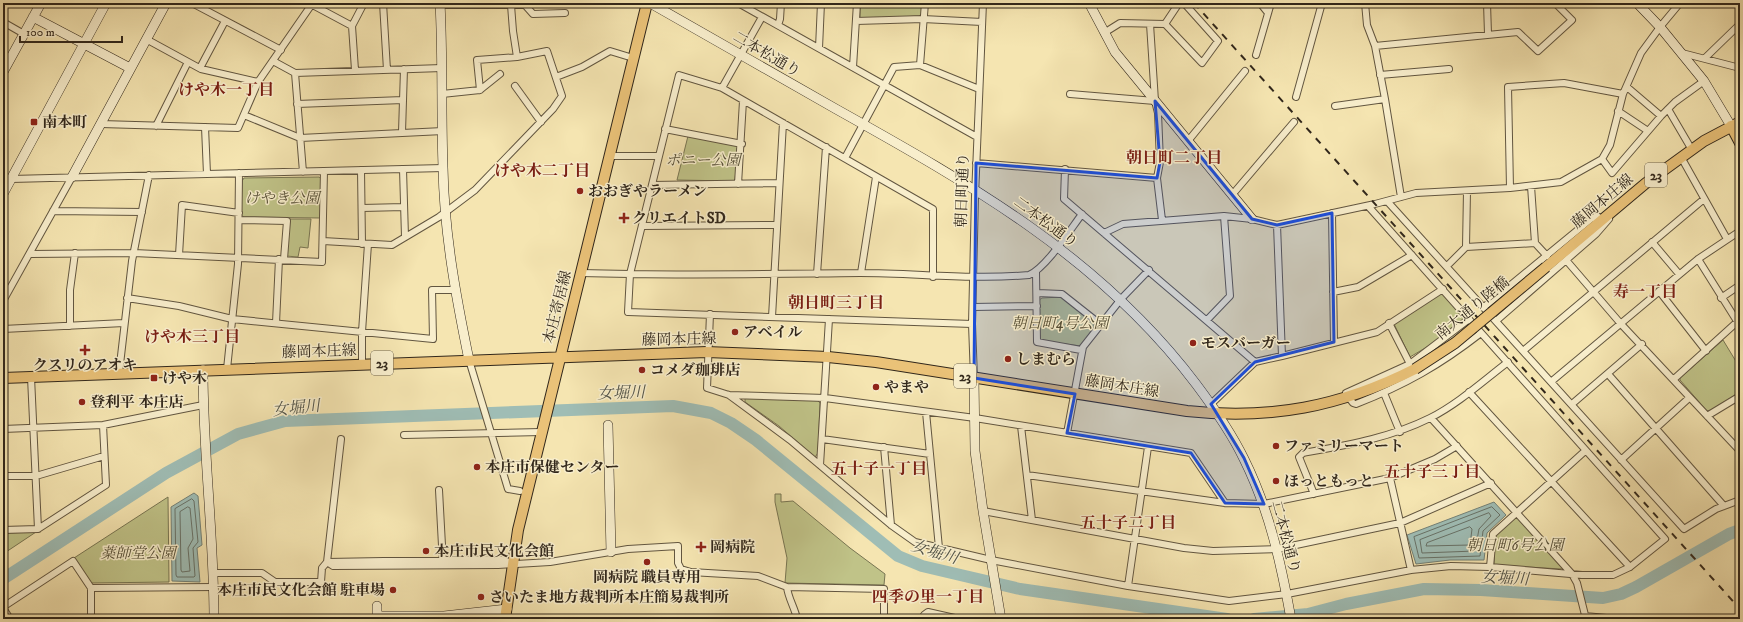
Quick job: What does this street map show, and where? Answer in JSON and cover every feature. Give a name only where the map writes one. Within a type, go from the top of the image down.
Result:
[{"type":"main road","name":"本庄寄居線","points":[[506,614],[512,563],[518,530],[647,3]]},
{"type":"main road","points":[[1735,124],[1740,143]]},
{"type":"main road","name":"藤岡本庄線","points":[[1546,267],[1646,183],[1681,157],[1735,124]]},
{"type":"main road","name":"南大通り陸橋","points":[[1412,366],[1455,344],[1546,267]]},
{"type":"main road","name":"藤岡本庄線","points":[[3,378],[560,356],[707,352],[876,362],[1075,394],[1219,414],[1291,410],[1344,399],[1380,386],[1412,366]]},
{"type":"street","points":[[3,72],[41,3]]},
{"type":"street","points":[[3,194],[7,179],[84,45],[106,3]]},
{"type":"street","points":[[3,300],[31,254],[166,3]]},
{"type":"street","points":[[192,3],[281,50]]},
{"type":"street","points":[[355,70],[352,26],[364,3]]},
{"type":"street","points":[[383,3],[388,70]]},
{"type":"street","name":"二本松通り","points":[[650,3],[975,189],[1032,227],[1121,299],[1174,355],[1219,414],[1244,458],[1264,504],[1277,549],[1291,619]]},
{"type":"street","points":[[738,3],[977,137]]},
{"type":"street","points":[[778,26],[781,3]]},
{"type":"street","points":[[819,48],[821,3]]},
{"type":"street","points":[[853,67],[857,3]]},
{"type":"street","points":[[920,66],[925,3]]},
{"type":"street","name":"朝日町通り","points":[[974,378],[972,324],[975,189],[983,3]]},
{"type":"street","points":[[1090,3],[1115,52],[1252,219]]},
{"type":"street","points":[[1165,24],[1179,3]]},
{"type":"street","points":[[1104,33],[1120,23],[1165,24],[1202,62],[1218,41],[1184,3]]},
{"type":"street","points":[[1260,3],[1268,13]]},
{"type":"street","points":[[1256,55],[1271,3]]},
{"type":"street","points":[[1296,97],[1322,3]]},
{"type":"street","points":[[1365,3],[1367,25],[1375,46],[1401,197]]},
{"type":"street","points":[[1487,3],[1488,34]]},
{"type":"street","points":[[1375,46],[1518,32],[1538,51],[1572,20],[1555,3]]},
{"type":"street","points":[[1637,3],[1682,53],[1735,124]]},
{"type":"street","points":[[1104,233],[1122,224],[1224,216],[1252,219],[1277,225],[1368,206],[1416,193],[1510,188],[1561,182],[1602,159],[1610,145],[1623,94],[1641,53],[1680,3]]},
{"type":"street","points":[[101,124],[238,128],[258,82],[281,50],[310,4],[352,26]]},
{"type":"street","points":[[511,5],[517,57]]},
{"type":"street","points":[[520,491],[508,489],[492,430],[469,360],[455,290],[446,212],[443,168],[442,6],[525,5],[533,14],[565,13]]},
{"type":"street","points":[[33,17],[130,68]]},
{"type":"street","points":[[722,88],[762,17]]},
{"type":"street","points":[[856,21],[923,19],[982,22]]},
{"type":"street","points":[[200,68],[225,20]]},
{"type":"street","points":[[3,22],[24,34]]},
{"type":"street","points":[[1150,24],[1155,101],[1158,113],[1160,162],[1157,178],[1162,220]]},
{"type":"street","points":[[1705,58],[1739,25]]},
{"type":"street","points":[[146,39],[200,68],[258,82]]},
{"type":"street","points":[[322,241],[392,245],[446,212],[475,190],[540,122],[562,96],[547,51],[517,57],[477,60],[480,90]]},
{"type":"street","points":[[556,77],[582,67],[610,51],[633,58]]},
{"type":"street","points":[[1682,53],[1740,68]]},
{"type":"street","points":[[273,61],[295,73],[442,68]]},
{"type":"street","points":[[156,126],[188,62]]},
{"type":"street","points":[[845,158],[894,67],[920,66],[979,89]]},
{"type":"street","points":[[402,132],[404,69]]},
{"type":"street","points":[[1380,75],[1449,69]]},
{"type":"street","points":[[1188,141],[1245,71]]},
{"type":"street","points":[[295,73],[303,172]]},
{"type":"street","points":[[442,94],[480,90],[500,74]]},
{"type":"street","points":[[933,276],[933,209],[722,88],[679,75],[630,274],[628,312],[972,324]]},
{"type":"street","points":[[1602,159],[1612,173],[1668,109],[1704,81]]},
{"type":"street","points":[[1510,188],[1508,87],[1564,83],[1623,94]]},
{"type":"street","points":[[515,86],[540,122]]},
{"type":"street","points":[[1627,87],[1661,116]]},
{"type":"street","points":[[1070,94],[1155,101]]},
{"type":"street","points":[[297,104],[403,100]]},
{"type":"street","points":[[1335,106],[1385,100]]},
{"type":"street","points":[[738,184],[742,144],[743,101]]},
{"type":"street","points":[[1668,109],[1692,150]]},
{"type":"street","points":[[1618,111],[1648,131]]},
{"type":"street","points":[[244,115],[300,138],[443,131]]},
{"type":"street","points":[[1232,195],[1294,122]]},
{"type":"street","points":[[772,317],[773,274],[783,123]]},
{"type":"street","points":[[205,127],[207,174]]},
{"type":"street","points":[[665,129],[742,144]]},
{"type":"street","points":[[817,274],[826,147]]},
{"type":"street","points":[[610,156],[659,156]]},
{"type":"street","points":[[1681,157],[1727,239]]},
{"type":"street","points":[[976,163],[1065,169],[1157,178]]},
{"type":"street","points":[[7,179],[443,168]]},
{"type":"street","points":[[403,169],[405,237]]},
{"type":"street","points":[[1065,169],[1064,199],[1255,362]]},
{"type":"street","points":[[361,170],[365,244],[362,364]]},
{"type":"street","points":[[31,254],[134,253],[322,262],[324,171]]},
{"type":"street","points":[[227,369],[238,258],[239,173]]},
{"type":"street","points":[[119,373],[127,298],[149,176]]},
{"type":"street","points":[[861,273],[876,177]]},
{"type":"street","points":[[652,185],[779,183]]},
{"type":"street","points":[[1531,186],[1535,243],[1547,256]]},
{"type":"street","points":[[1466,191],[1466,248]]},
{"type":"street","points":[[1523,351],[1704,199]]},
{"type":"street","points":[[1387,200],[1523,351],[1552,381],[1620,460],[1684,529],[1716,509],[1740,500]]},
{"type":"street","points":[[179,255],[182,205],[239,213]]},
{"type":"street","points":[[729,395],[820,464],[891,525],[915,542],[991,562],[1128,586],[1229,601],[1287,594],[1411,570],[1451,566],[1490,567],[1602,576],[1613,575],[1630,567],[1665,539],[1368,206]]},
{"type":"street","points":[[362,208],[404,207]]},
{"type":"street","points":[[53,212],[142,212]]},
{"type":"street","points":[[1496,321],[1596,234],[1610,218],[1611,212]]},
{"type":"street","points":[[1332,213],[1334,342]]},
{"type":"street","points":[[581,273],[861,273],[973,278],[1019,276],[1036,272],[1058,247],[1082,214]]},
{"type":"street","points":[[1207,320],[1230,296],[1224,216]]},
{"type":"street","points":[[1484,307],[1594,217],[1597,216],[1602,220]]},
{"type":"street","points":[[238,220],[287,221],[281,259],[276,323]]},
{"type":"street","points":[[642,226],[776,225]]},
{"type":"street","points":[[1277,225],[1282,356]]},
{"type":"street","points":[[1552,381],[1679,274],[1698,259],[1740,231]]},
{"type":"street","points":[[1652,242],[1679,274]]},
{"type":"street","points":[[1448,266],[1466,248],[1535,243]]},
{"type":"street","points":[[70,326],[70,290],[75,254]]},
{"type":"street","points":[[1333,292],[1358,287],[1412,255]]},
{"type":"street","points":[[1674,379],[1739,324],[1721,298],[1698,259]]},
{"type":"street","points":[[1566,260],[1621,324],[1642,344],[1690,398],[1739,448]]},
{"type":"street","points":[[1067,434],[1075,394],[1081,350],[1121,299],[1149,270]]},
{"type":"street","points":[[1036,272],[1037,342],[1081,350]]},
{"type":"street","points":[[1721,298],[1740,285]]},
{"type":"street","points":[[1211,404],[1255,362],[1377,332],[1443,289]]},
{"type":"street","points":[[127,298],[179,306],[232,319],[433,339],[432,290],[455,290]]},
{"type":"street","points":[[1659,290],[1706,351]]},
{"type":"street","points":[[1037,294],[1062,294],[1100,324]]},
{"type":"street","points":[[973,307],[1037,306]]},
{"type":"street","points":[[710,314],[706,388],[729,395],[825,398],[975,418],[1191,453],[1225,504]]},
{"type":"street","points":[[820,464],[828,358],[829,319]]},
{"type":"street","points":[[1390,323],[1412,366],[1469,319]]},
{"type":"street","points":[[3,329],[124,323]]},
{"type":"street","points":[[1344,399],[1356,404],[1384,393],[1443,362],[1481,333]]},
{"type":"street","points":[[1572,404],[1642,344]]},
{"type":"street","points":[[1314,494],[1299,457],[1303,453],[1368,442],[1400,432],[1432,418],[1508,362]]},
{"type":"street","points":[[204,370],[206,468],[214,573],[214,619]]},
{"type":"street","points":[[1608,374],[1655,430],[1724,506]]},
{"type":"street","points":[[31,377],[38,529]]},
{"type":"street","points":[[974,378],[975,451],[996,596],[1001,619]]},
{"type":"street","points":[[1469,392],[1630,567]]},
{"type":"street","points":[[1384,393],[1400,432]]},
{"type":"street","points":[[1707,416],[1740,396]]},
{"type":"street","points":[[1620,460],[1690,398]]},
{"type":"street","points":[[3,429],[103,426],[204,406]]},
{"type":"street","points":[[926,412],[939,548]]},
{"type":"street","points":[[1432,418],[1572,574],[1577,583],[1585,616],[1616,619]]},
{"type":"street","points":[[608,425],[611,552]]},
{"type":"street","points":[[3,530],[38,529],[106,485],[103,426]]},
{"type":"street","points":[[1021,426],[1032,520]]},
{"type":"street","points":[[404,435],[492,430],[541,431]]},
{"type":"street","points":[[214,573],[262,573],[275,582],[321,582],[322,568],[327,562],[341,439]]},
{"type":"street","points":[[822,439],[930,454]]},
{"type":"street","points":[[1027,475],[1225,504],[1264,504],[1390,478],[1435,459],[1457,446]]},
{"type":"street","points":[[884,447],[891,525]]},
{"type":"street","points":[[1128,586],[1148,447]]},
{"type":"street","points":[[1490,567],[1493,534],[1585,451]]},
{"type":"street","points":[[3,476],[36,476],[104,456]]},
{"type":"street","points":[[1390,478],[1411,570]]},
{"type":"street","points":[[983,511],[1213,552],[1277,549],[1400,523],[1491,483]]},
{"type":"street","points":[[439,490],[443,563]]},
{"type":"street","points":[[327,562],[443,563],[498,559],[512,563],[550,562],[628,549],[678,546],[678,563],[681,568],[699,573],[758,576],[786,587],[884,589],[884,619]]},
{"type":"street","points":[[10,619],[3,607],[73,561],[91,588],[91,619]]},
{"type":"street","points":[[91,588],[214,587]]},
{"type":"street","points":[[786,587],[797,619]]},
{"type":"street","points":[[377,606],[377,616],[506,614]]},
{"type":"street","points":[[924,619],[924,615],[928,612],[959,619]]},
{"type":"highlighted area","points":[[1155,101],[1252,219],[1277,225],[1332,213],[1334,342],[1255,362],[1211,404],[1244,458],[1264,504],[1225,503],[1191,453],[1067,433],[1075,394],[974,378],[976,163],[1157,178],[1160,162]]},
{"type":"green space","points":[[860,3],[923,3],[922,13],[919,16],[862,19],[860,17]]},
{"type":"green space","name":"ポニー公園","points":[[688,136],[735,145],[738,148],[735,180],[677,180]]},
{"type":"green space","name":"けやき公園","points":[[319,177],[322,179],[321,218],[244,217],[241,215],[242,181],[244,178]]},
{"type":"green space","points":[[290,219],[311,219],[308,248],[300,247],[298,257],[286,256]]},
{"type":"green space","points":[[1440,294],[1443,294],[1464,317],[1463,321],[1447,335],[1410,357],[1394,324]]},
{"type":"green space","name":"朝日町4号公園","points":[[1061,297],[1094,324],[1094,327],[1081,346],[1042,341],[1039,338],[1039,300],[1042,298]]},
{"type":"green space","points":[[1723,340],[1740,368],[1740,392],[1707,411],[1680,380],[1680,378]]},
{"type":"green space","points":[[745,398],[817,400],[820,403],[818,453],[815,457],[779,426],[745,402]]},
{"type":"green space","points":[[775,494],[781,494],[781,502],[793,501],[850,548],[885,574],[884,585],[785,583],[787,558],[775,502]]},
{"type":"green space","name":"薬師堂公園","points":[[168,497],[169,582],[91,583],[74,558]]},
{"type":"green space","name":"朝日町6号公園","points":[[1514,517],[1519,517],[1562,567],[1561,569],[1494,565],[1495,535]]},
{"type":"green space","points":[[36,532],[3,554],[3,533]]},
{"type":"water","points":[[194,493],[198,496],[202,545],[197,548],[200,582],[172,581],[171,507]]},
{"type":"water","points":[[1494,502],[1506,515],[1487,533],[1484,560],[1450,560],[1416,564],[1407,535]]},
{"type":"waterway","name":"女堀川","points":[[3,579],[166,473],[238,434],[285,421],[673,406],[711,413],[731,423],[756,440],[898,556],[922,566],[1020,589],[1227,619]]},
{"type":"waterway","name":"女堀川","points":[[1254,619],[1308,614],[1346,604],[1424,589],[1481,590],[1603,598],[1621,594],[1636,587],[1729,534],[1740,530]]},
{"type":"railway","points":[[1194,3],[1740,609]]},
{"type":"place","name":"南本町","points":[[34,122]]},
{"type":"place","name":"おおぎやラーメン","points":[[580,191]]},
{"type":"place","name":"クリエイトSD","points":[[624,218]]},
{"type":"place","name":"アベイル","points":[[735,332]]},
{"type":"place","name":"モスバーガー","points":[[1193,343]]},
{"type":"place","name":"クスリのアオキ","points":[[85,350]]},
{"type":"place","name":"しまむら","points":[[1008,359]]},
{"type":"place","name":"コメダ珈琲店","points":[[642,370]]},
{"type":"place","name":"けや木","points":[[154,378]]},
{"type":"place","name":"やまや","points":[[876,387]]},
{"type":"place","name":"登利平 本庄店","points":[[82,402]]},
{"type":"place","name":"ファミリーマート","points":[[1276,446]]},
{"type":"place","name":"本庄市保健センター","points":[[477,467]]},
{"type":"place","name":"ほっともっと","points":[[1276,481]]},
{"type":"place","name":"岡病院","points":[[701,547]]},
{"type":"place","name":"本庄市民文化会館","points":[[426,551]]},
{"type":"place","name":"岡病院 職員専用","points":[[647,562]]},
{"type":"place","name":"本庄市民文化会館 駐車場","points":[[393,590]]},
{"type":"place","name":"さいたま地方裁判所本庄簡易裁判所","points":[[481,597]]},
{"type":"district","name":"けや木一丁目","points":[[226,89]]},
{"type":"district","name":"朝日町二丁目","points":[[1174,157]]},
{"type":"district","name":"けや木二丁目","points":[[542,170]]},
{"type":"district","name":"寿一丁目","points":[[1645,291]]},
{"type":"district","name":"朝日町三丁目","points":[[836,302]]},
{"type":"district","name":"けや木三丁目","points":[[192,336]]},
{"type":"district","name":"五十子一丁目","points":[[879,468]]},
{"type":"district","name":"五十子三丁目","points":[[1432,471]]},
{"type":"district","name":"五十子二丁目","points":[[1128,522]]},
{"type":"district","name":"四季の里一丁目","points":[[928,596]]}]
